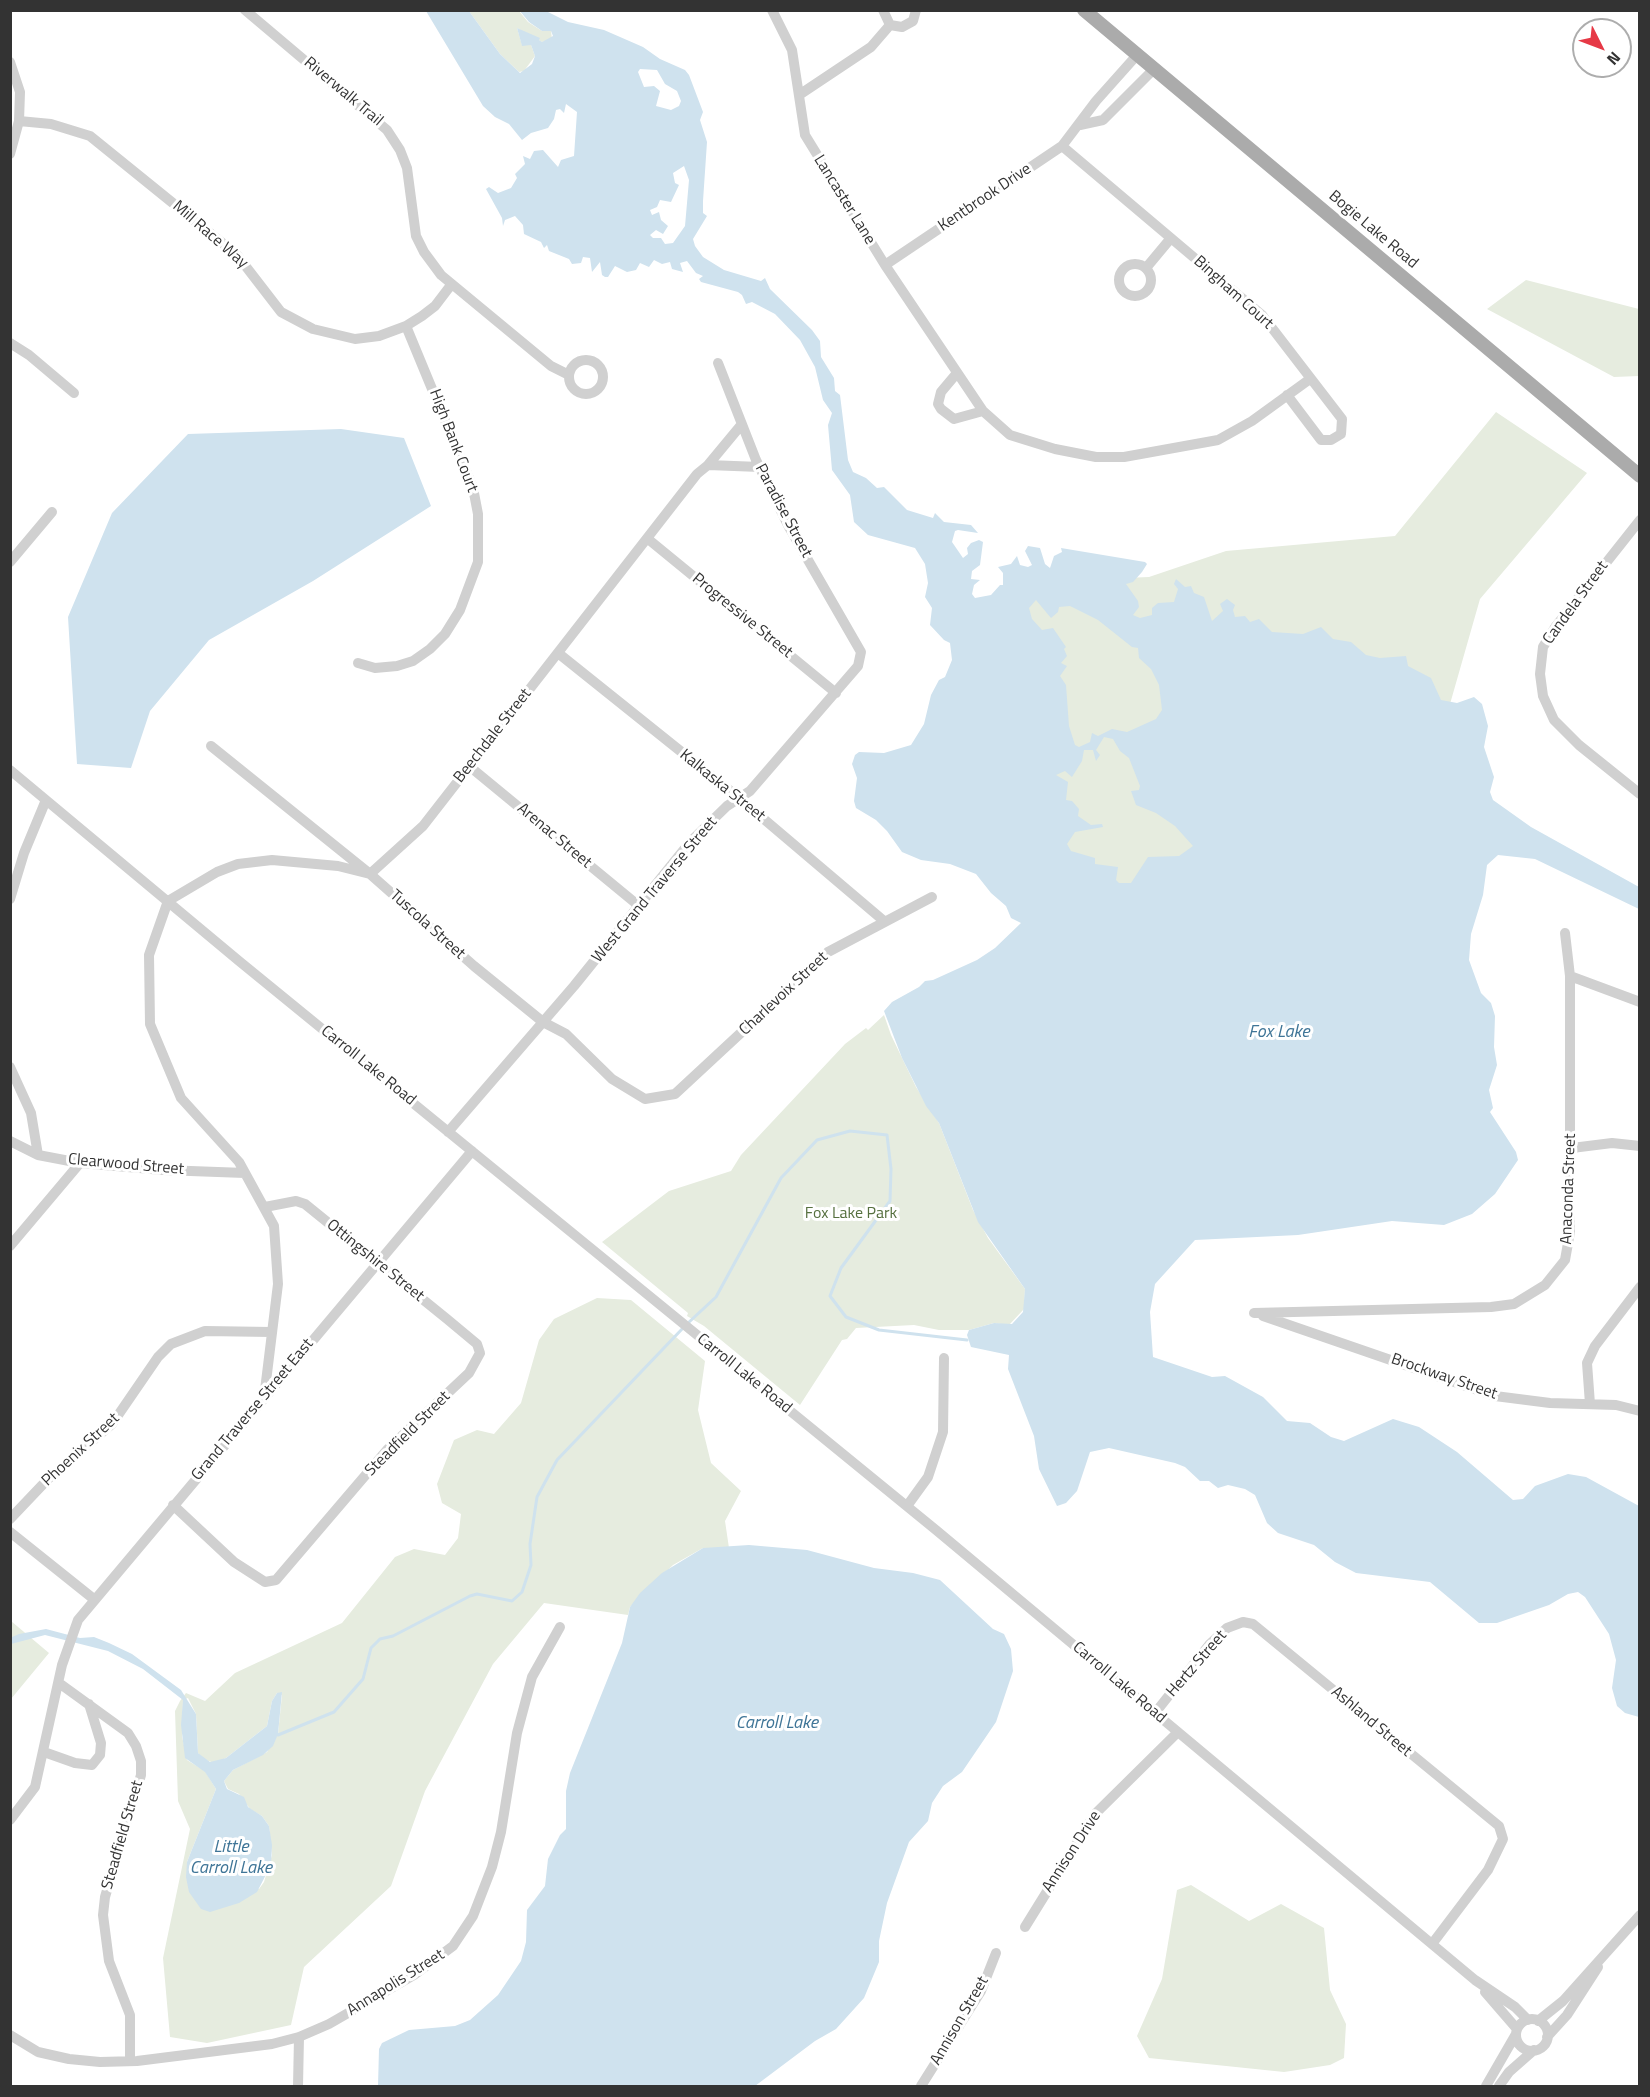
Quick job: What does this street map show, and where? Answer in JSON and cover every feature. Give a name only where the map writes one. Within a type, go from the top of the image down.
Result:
[{"type":"main road","name":"Bogie Lake Road","points":[[1084,10],[1640,476]]},
{"type":"street","name":"Riverwalk Trail","points":[[244,10],[377,119],[387,130],[400,150],[407,168],[414,227],[419,244],[451,285],[551,366],[569,375]]},
{"type":"street","name":"Lancaster Lane","points":[[772,10],[792,50],[805,135],[885,265],[957,373],[983,411],[1010,435],[1034,444],[1096,457],[1124,458],[1218,440],[1310,379]]},
{"type":"street","points":[[883,10],[890,25],[896,27],[908,25],[913,21],[916,10]]},
{"type":"street","points":[[800,95],[871,46],[890,25]]},
{"type":"street","name":"Kentbrook Drive","points":[[885,265],[1062,146],[1096,101],[1137,55]]},
{"type":"street","points":[[10,62],[20,92],[19,121],[10,154]]},
{"type":"street","points":[[1080,125],[1103,120],[1154,69]]},
{"type":"street","name":"Mill Race Way","points":[[19,121],[51,123],[90,136],[237,255],[276,307],[293,321],[334,336],[355,339],[378,336],[406,326],[435,306],[451,285]]},
{"type":"street","name":"Bingham Court","points":[[1062,146],[1262,315],[1342,419],[1343,429],[1336,438],[1321,440],[1287,395]]},
{"type":"street","points":[[1146,268],[1171,238]]},
{"type":"street","name":"High Bank Court","points":[[357,663],[375,668],[397,666],[413,661],[430,649],[445,634],[460,610],[478,562],[478,522],[473,488],[406,326]]},
{"type":"street","points":[[10,343],[29,355],[74,393]]},
{"type":"street","name":"Paradise Street","points":[[718,363],[760,467],[789,527],[861,652]]},
{"type":"street","points":[[957,373],[941,392],[938,404],[941,409],[954,419],[983,411]]},
{"type":"street","name":"Beechdale Street","points":[[370,874],[423,826],[688,486],[742,424]]},
{"type":"street","points":[[708,465],[760,467]]},
{"type":"street","points":[[11,561],[52,513]]},
{"type":"street","name":"Candela Street","points":[[1637,788],[1579,745],[1554,720],[1543,696],[1540,674],[1543,647],[1556,626],[1640,520]]},
{"type":"street","name":"Progressive Street","points":[[648,539],[836,693]]},
{"type":"street","name":"West Grand Traverse Street","points":[[448,1132],[543,1022],[691,841],[727,806],[750,791],[836,693],[858,666],[861,652]]},
{"type":"street","name":"Kalkaska Street","points":[[558,653],[739,798],[884,921]]},
{"type":"street","name":"Tuscola Street","points":[[211,746],[370,874],[474,966],[543,1022],[566,1034],[612,1079],[645,1099]]},
{"type":"street","name":"Arenac Street","points":[[470,766],[639,906]]},
{"type":"street","name":"Carroll Lake Road","points":[[10,770],[448,1132],[907,1506],[1475,1980],[1533,2020]]},
{"type":"street","points":[[10,900],[24,853],[46,800]]},
{"type":"street","points":[[264,1398],[278,1284],[274,1226],[239,1162],[181,1098],[150,1024],[149,955],[168,901],[217,872],[238,864],[272,860],[338,866],[370,874]]},
{"type":"street","name":"Charlevoix Street","points":[[645,1099],[675,1094],[828,952],[932,897]]},
{"type":"street","name":"Anaconda Street","points":[[1254,1312],[1491,1307],[1514,1304],[1545,1285],[1565,1260],[1570,1232],[1572,1148],[1570,976],[1565,933]]},
{"type":"street","points":[[1570,976],[1640,1002]]},
{"type":"street","points":[[10,1067],[31,1113],[38,1155]]},
{"type":"street","name":"Clearwood Street","points":[[10,1141],[38,1155],[80,1163],[163,1170],[245,1173]]},
{"type":"street","points":[[1572,1148],[1612,1143],[1640,1146]]},
{"type":"street","name":"Grand Traverse Street East","points":[[59,1683],[78,1620],[375,1263],[472,1151]]},
{"type":"street","points":[[10,1246],[80,1163]]},
{"type":"street","name":"Ottingshire Street","points":[[265,1207],[296,1201],[305,1204],[477,1344]]},
{"type":"street","points":[[1590,1404],[1587,1363],[1595,1346],[1640,1287]]},
{"type":"street","name":"Brockway Street","points":[[1254,1312],[1495,1396],[1550,1404],[1616,1405],[1640,1411]]},
{"type":"street","name":"Phoenix Street","points":[[10,1519],[48,1479],[112,1424],[158,1357],[171,1344],[205,1331],[271,1332]]},
{"type":"street","name":"Steadfield Street","points":[[173,1505],[251,1574],[265,1582],[281,1577],[387,1450],[469,1373],[480,1353],[477,1344]]},
{"type":"street","points":[[907,1506],[928,1477],[943,1432],[944,1358]]},
{"type":"street","points":[[10,1532],[95,1600]]},
{"type":"street","name":"Hertz Street","points":[[1155,1713],[1209,1645],[1227,1628],[1243,1622]]},
{"type":"street","name":"Ashland Street","points":[[1243,1622],[1253,1624],[1268,1635],[1359,1713],[1499,1826],[1503,1839],[1488,1870],[1432,1944]]},
{"type":"street","name":"Annapolis Street","points":[[10,2035],[38,2052],[69,2059],[130,2061],[246,2048],[298,2037],[329,2024],[414,1975],[453,1946],[464,1932],[483,1893],[501,1832],[517,1733],[532,1677],[560,1627]]},
{"type":"street","points":[[10,1820],[35,1786],[59,1683]]},
{"type":"street","name":"Steadfield Street","points":[[59,1683],[128,1733],[141,1761],[141,1775],[105,1897],[103,1914],[109,1961],[130,2015],[130,2061]]},
{"type":"street","points":[[44,1752],[75,1763],[92,1765],[100,1755],[101,1743],[89,1704]]},
{"type":"street","name":"Annison Drive","points":[[1025,1927],[1095,1814],[1178,1732]]},
{"type":"street","points":[[1486,2086],[1516,2032],[1563,2001],[1582,1978],[1601,1962],[1640,1915]]},
{"type":"street","name":"Annison Street","points":[[921,2086],[981,1991],[996,1953]]},
{"type":"street","points":[[1499,2086],[1509,2072],[1534,2050],[1543,2046],[1547,2037],[1589,1984],[1601,1962]]},
{"type":"street","name":"Carroll Lake Road","points":[[1475,1980],[1516,2032]]},
{"type":"street","points":[[1533,2020],[1545,2027],[1547,2037]]},
{"type":"street","points":[[1516,2032],[1521,2047],[1534,2050]]},
{"type":"street","points":[[298,2037],[298,2086]]},
{"type":"green space","points":[[469,11],[519,11],[528,22],[542,31],[551,31],[552,39],[542,42],[517,28],[522,45],[531,45],[535,56],[524,71],[519,72],[500,54]]},
{"type":"green space","points":[[1526,280],[1639,309],[1639,376],[1614,377],[1487,309]]},
{"type":"green space","points":[[1496,412],[1587,473],[1480,599],[1440,739],[1156,908],[1050,876],[1017,597],[1051,581],[1149,577],[1226,551],[1395,536]]},
{"type":"green space","name":"Fox Lake Park","points":[[884,1015],[916,1087],[939,1123],[973,1210],[988,1238],[1025,1289],[1024,1309],[1009,1325],[994,1323],[969,1330],[939,1330],[914,1325],[856,1328],[847,1339],[842,1340],[800,1405],[704,1326],[687,1316],[688,1313],[602,1242],[669,1191],[731,1171],[741,1155],[845,1044],[866,1028],[868,1030]]},
{"type":"green space","points":[[597,1298],[631,1300],[705,1361],[698,1410],[711,1463],[741,1491],[725,1521],[729,1548],[703,1548],[673,1565],[630,1607],[628,1615],[544,1603],[493,1664],[425,1791],[391,1886],[304,1967],[291,2025],[207,2043],[170,2037],[163,1958],[190,1829],[178,1801],[175,1711],[180,1701],[186,1693],[205,1701],[235,1673],[342,1623],[395,1557],[414,1549],[445,1555],[458,1538],[461,1514],[442,1503],[437,1484],[454,1440],[477,1430],[494,1434],[521,1403],[539,1340],[554,1319]],"holes":[[[277,1693],[282,1695],[278,1734],[267,1752],[233,1770],[224,1781],[228,1789],[239,1794],[250,1809],[262,1816],[269,1826],[272,1855],[264,1882],[259,1889],[187,1869],[187,1862],[216,1789],[205,1771],[187,1760],[182,1736],[183,1700],[188,1698],[196,1714],[198,1753],[203,1759],[214,1763],[226,1758],[267,1726],[272,1701]]]},
{"type":"green space","points":[[11,1621],[49,1653],[11,1699]]},
{"type":"green space","points":[[1191,1885],[1249,1921],[1281,1904],[1324,1928],[1330,1990],[1346,2024],[1344,2058],[1330,2065],[1284,2072],[1149,2058],[1137,2036],[1162,1979],[1177,1890]]},
{"type":"water","name":"Fox Lake","points":[[519,10],[546,11],[568,22],[604,30],[643,47],[660,59],[685,70],[689,75],[703,112],[700,120],[707,142],[703,213],[707,216],[693,239],[695,246],[703,257],[724,270],[761,281],[765,278],[770,289],[812,330],[820,341],[821,357],[834,378],[835,391],[840,395],[848,460],[853,472],[866,478],[877,488],[884,487],[907,510],[933,518],[935,513],[944,522],[971,525],[978,533],[955,531],[952,542],[963,558],[968,554],[967,548],[971,543],[979,540],[983,542],[980,565],[972,571],[971,579],[980,580],[974,585],[972,594],[975,598],[991,595],[1000,585],[1003,585],[1003,573],[998,567],[1011,564],[1017,556],[1020,565],[1028,567],[1032,565],[1025,551],[1028,546],[1040,548],[1045,564],[1050,568],[1054,556],[1062,552],[1061,548],[1145,562],[1147,564],[1142,572],[1133,582],[1126,584],[1138,601],[1139,607],[1133,615],[1140,618],[1152,615],[1152,608],[1158,603],[1174,602],[1178,589],[1174,584],[1176,579],[1185,587],[1191,586],[1194,593],[1204,597],[1212,621],[1223,611],[1220,604],[1227,599],[1235,605],[1233,610],[1235,617],[1245,616],[1250,622],[1259,619],[1272,632],[1303,634],[1321,627],[1333,639],[1351,642],[1366,655],[1380,658],[1406,656],[1408,666],[1431,678],[1441,700],[1457,703],[1474,697],[1482,704],[1488,726],[1484,747],[1494,777],[1490,792],[1493,800],[1531,827],[1639,887],[1639,909],[1535,859],[1498,855],[1487,865],[1483,895],[1471,934],[1469,960],[1481,993],[1491,1003],[1495,1016],[1494,1047],[1497,1065],[1489,1090],[1493,1108],[1490,1112],[1516,1152],[1518,1160],[1495,1194],[1472,1214],[1444,1225],[1392,1221],[1298,1235],[1195,1240],[1155,1284],[1150,1312],[1153,1357],[1212,1377],[1225,1376],[1263,1397],[1287,1421],[1310,1423],[1331,1437],[1344,1441],[1393,1419],[1419,1427],[1457,1452],[1513,1500],[1523,1499],[1535,1486],[1568,1474],[1586,1477],[1639,1506],[1639,1717],[1625,1713],[1617,1706],[1612,1688],[1616,1660],[1609,1634],[1585,1597],[1578,1592],[1497,1623],[1479,1623],[1430,1582],[1356,1573],[1335,1562],[1314,1545],[1278,1533],[1267,1523],[1255,1495],[1245,1489],[1228,1485],[1218,1488],[1209,1481],[1200,1481],[1185,1467],[1175,1463],[1109,1448],[1090,1452],[1077,1491],[1066,1503],[1057,1506],[1039,1469],[1034,1436],[1008,1369],[1009,1355],[971,1347],[967,1335],[969,1330],[994,1323],[1012,1324],[1023,1312],[1025,1289],[978,1222],[939,1123],[926,1106],[902,1058],[884,1011],[892,1002],[919,987],[925,981],[933,980],[977,960],[995,948],[1021,923],[1011,918],[1006,906],[991,893],[976,874],[950,864],[921,860],[902,852],[887,831],[876,820],[856,808],[854,801],[857,778],[852,764],[855,755],[859,752],[884,753],[911,745],[924,724],[931,695],[939,680],[945,677],[952,660],[950,643],[930,625],[932,608],[925,597],[928,583],[925,564],[915,548],[868,535],[854,522],[850,495],[832,470],[828,425],[832,413],[823,400],[815,367],[800,340],[775,314],[752,302],[746,304],[738,292],[701,282],[699,279],[703,276],[696,273],[687,261],[680,263],[683,272],[672,269],[670,262],[662,264],[654,260],[649,267],[640,263],[636,270],[627,272],[615,266],[608,277],[605,277],[602,275],[600,262],[592,272],[590,258],[583,257],[581,263],[572,264],[569,259],[549,251],[547,245],[544,248],[541,242],[524,234],[523,225],[515,216],[505,220],[503,226],[502,218],[486,189],[489,187],[498,193],[511,188],[517,178],[515,174],[525,164],[523,156],[530,159],[534,151],[543,150],[558,167],[561,160],[574,156],[577,112],[566,104],[564,113],[560,109],[556,110],[554,119],[548,128],[531,133],[522,140],[509,124],[495,117],[483,106],[426,11],[469,11],[500,54],[520,73],[532,64],[535,56],[531,45],[522,46],[517,28],[540,38],[542,42],[553,36],[551,31],[542,31],[529,22]],"holes":[[[640,69],[657,70],[665,84],[677,91],[681,101],[679,106],[671,110],[656,106],[660,91],[654,86],[644,87],[638,72]],[[684,166],[689,180],[685,226],[673,243],[665,244],[661,238],[653,238],[650,235],[656,230],[663,234],[668,226],[661,220],[659,212],[652,215],[650,210],[657,207],[660,200],[671,202],[679,185],[675,183],[673,173]],[[1036,600],[1051,618],[1058,612],[1059,607],[1070,606],[1098,620],[1132,647],[1138,648],[1139,658],[1151,669],[1159,685],[1162,710],[1156,719],[1127,732],[1112,729],[1098,736],[1092,733],[1090,742],[1079,747],[1075,745],[1069,726],[1066,685],[1060,676],[1067,666],[1061,663],[1067,656],[1064,649],[1066,647],[1053,628],[1042,630],[1032,619],[1029,608]],[[1104,737],[1113,739],[1120,751],[1129,758],[1140,786],[1139,790],[1131,791],[1136,805],[1156,813],[1175,826],[1193,846],[1179,856],[1148,857],[1131,883],[1119,883],[1116,880],[1118,867],[1095,864],[1095,858],[1071,851],[1067,844],[1075,832],[1103,827],[1102,824],[1091,825],[1078,816],[1079,809],[1072,801],[1066,800],[1068,782],[1056,775],[1065,771],[1072,777],[1082,761],[1084,750],[1093,750],[1096,761],[1100,755],[1096,750]]]},
{"type":"water","points":[[341,429],[404,438],[431,506],[313,581],[209,640],[150,711],[131,768],[77,764],[68,617],[112,513],[188,434]]},
{"type":"water","name":"Carroll Lake","points":[[749,1545],[807,1550],[874,1568],[913,1573],[940,1580],[993,1629],[1004,1634],[1011,1649],[1013,1671],[996,1722],[962,1772],[943,1786],[932,1803],[928,1821],[909,1842],[887,1903],[879,1941],[879,1962],[864,1998],[836,2029],[815,2041],[755,2086],[378,2086],[379,2049],[382,2043],[409,2030],[455,2026],[470,2020],[498,1995],[521,1961],[526,1942],[527,1910],[545,1886],[548,1859],[560,1835],[566,1829],[566,1791],[570,1773],[622,1643],[630,1607],[640,1593],[662,1573],[703,1548]]},
{"type":"water","name":"Little Carroll Lake","points":[[46,1629],[80,1638],[94,1637],[109,1643],[132,1654],[181,1690],[196,1714],[198,1753],[210,1762],[226,1758],[267,1726],[272,1701],[277,1693],[282,1692],[278,1734],[273,1746],[263,1755],[233,1770],[224,1781],[227,1789],[244,1797],[248,1807],[262,1816],[269,1826],[272,1845],[271,1865],[257,1892],[239,1903],[210,1912],[201,1909],[189,1892],[186,1877],[187,1862],[216,1789],[205,1772],[185,1758],[181,1725],[183,1700],[143,1669],[108,1651],[45,1635],[11,1644],[10,1638],[19,1634]]},
{"type":"waterway","points":[[688,1323],[716,1297],[781,1178],[817,1140],[850,1131],[887,1135],[891,1169],[890,1201],[841,1268],[830,1296],[846,1317],[879,1330],[967,1340]]},
{"type":"waterway","points":[[278,1735],[334,1712],[363,1679],[371,1648],[380,1639],[393,1636],[470,1596],[477,1594],[512,1601],[522,1592],[531,1565],[530,1544],[537,1497],[557,1460],[683,1328]]}]
